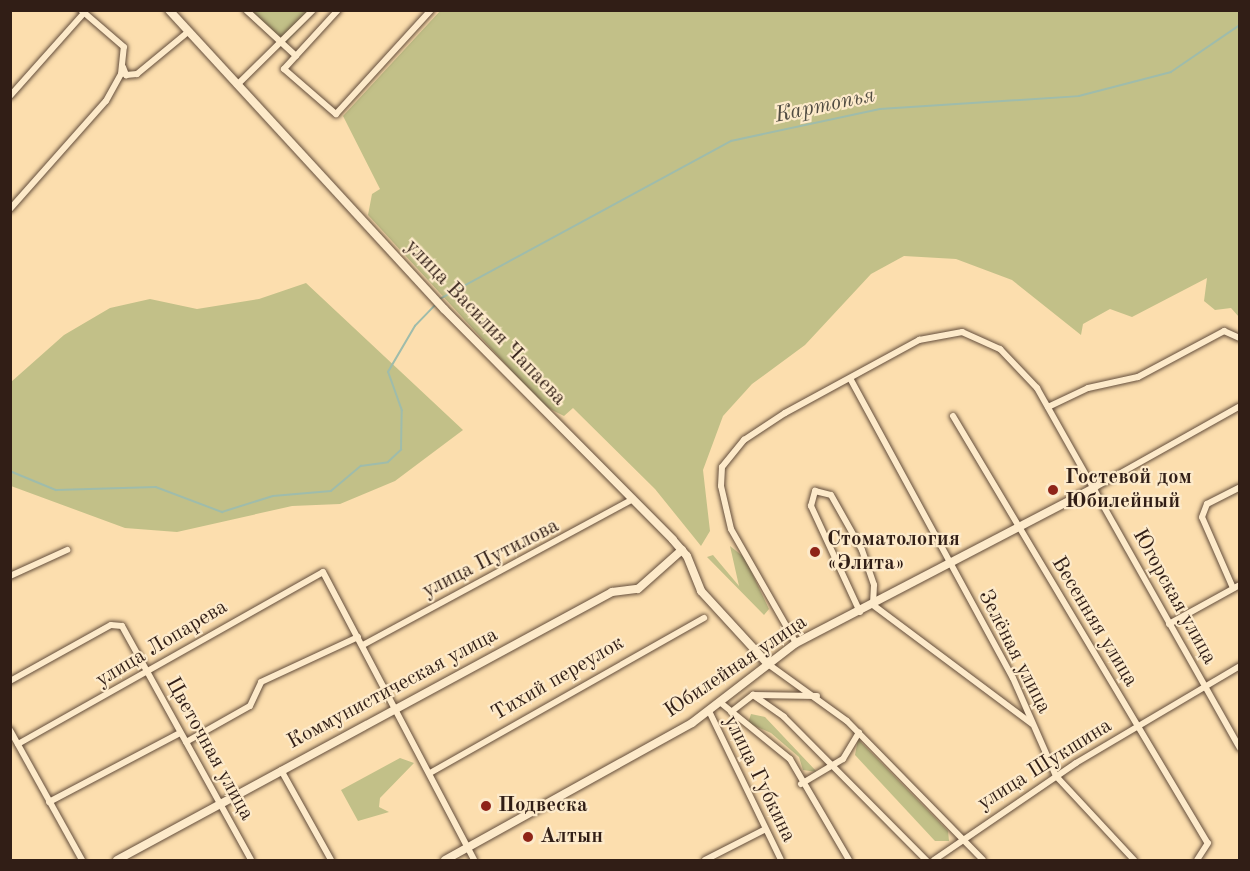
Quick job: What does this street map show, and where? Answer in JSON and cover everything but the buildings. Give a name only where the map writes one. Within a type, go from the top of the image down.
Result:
[{"type":"street","name":"улица Василия Чапаева","points":[[169,10],[444,309],[682,550],[701,591],[768,664]]},
{"type":"street","points":[[246,10],[296,56]]},
{"type":"street","points":[[237,85],[313,10]]},
{"type":"street","points":[[338,10],[284,69],[336,114],[431,10]]},
{"type":"street","points":[[10,96],[83,12],[120,43],[126,75],[137,74],[188,32]]},
{"type":"street","points":[[10,209],[106,100],[123,67]]},
{"type":"street","points":[[1048,407],[1088,388],[1138,377],[1224,331],[1239,338]]},
{"type":"street","name":"Югорская улица","points":[[796,643],[731,529],[720,475],[744,440],[919,340],[962,332],[1011,358],[1044,400],[1239,748]]},
{"type":"street","name":"Зелёная улица","points":[[851,380],[950,565],[1056,776],[1134,861]]},
{"type":"street","name":"Юбилейная улица","points":[[445,861],[709,711],[796,643],[860,612],[1094,488],[1239,406]]},
{"type":"street","name":"Весенняя улица","points":[[953,416],[1137,728],[1208,843],[1197,861]]},
{"type":"street","points":[[1169,624],[1236,587],[1202,517],[1207,504],[1239,487]]},
{"type":"street","points":[[860,612],[811,506],[814,491],[831,495],[862,550],[874,585],[873,605],[1032,725]]},
{"type":"street","name":"улица Путилова","points":[[363,645],[633,499]]},
{"type":"street","points":[[10,576],[68,550]]},
{"type":"street","name":"Коммунистическая улица","points":[[117,861],[612,592],[650,582],[682,550]]},
{"type":"street","name":"улица Лопарева","points":[[18,744],[149,674],[323,572],[358,637]]},
{"type":"street","name":"Тихий переулок","points":[[430,773],[704,618]]},
{"type":"street","name":"Цветочная улица","points":[[10,681],[118,624],[149,674],[251,861]]},
{"type":"street","points":[[186,742],[250,706],[261,682],[358,637],[398,709],[474,861]]},
{"type":"street","points":[[768,664],[819,696],[858,732],[983,861]]},
{"type":"street","name":"улица Шукшина","points":[[933,861],[960,837],[1056,776],[1239,666]]},
{"type":"street","points":[[731,712],[753,695],[819,696]]},
{"type":"street","points":[[753,695],[784,717],[926,861]]},
{"type":"street","points":[[721,703],[784,752],[801,784],[825,813],[849,861]]},
{"type":"street","name":"улица Губкина","points":[[709,711],[764,830],[781,861]]},
{"type":"street","points":[[10,730],[82,861]]},
{"type":"street","points":[[801,784],[846,756],[858,732]]},
{"type":"street","points":[[49,802],[180,733]]},
{"type":"street","points":[[281,770],[331,861]]},
{"type":"street","points":[[705,861],[764,830]]},
{"type":"shaded area","points":[[242,11],[316,11],[282,47]]},
{"type":"shaded area","points":[[440,11],[1239,11],[1239,317],[1231,308],[1215,310],[1204,301],[1207,278],[1132,317],[1110,309],[1083,324],[1081,335],[1012,280],[956,259],[904,256],[871,274],[805,345],[752,384],[723,416],[703,470],[710,531],[701,546],[655,489],[573,408],[564,416],[544,406],[368,215],[372,194],[380,189],[343,116]]},
{"type":"shaded area","points":[[306,283],[463,430],[395,481],[340,504],[292,506],[177,532],[125,528],[11,486],[11,382],[64,335],[110,308],[150,299],[197,309],[259,299]]},
{"type":"shaded area","points":[[730,546],[745,558],[769,609],[764,615],[707,557],[713,555],[739,586]]},
{"type":"shaded area","points":[[751,714],[765,717],[817,772],[803,770],[799,757],[771,733],[748,723]]},
{"type":"shaded area","points":[[858,739],[948,831],[949,841],[935,841],[855,755]]},
{"type":"shaded area","points":[[400,758],[414,763],[380,798],[379,807],[389,812],[358,821],[341,790]]},
{"type":"waterway","name":"Картопья","points":[[440,299],[731,141],[880,109],[1079,96],[1171,72],[1240,25]]},
{"type":"waterway","name":"Картопья","points":[[10,471],[56,490],[156,487],[222,512],[273,496],[331,491],[361,466],[388,462],[401,450],[402,411],[388,372],[415,326],[434,306]]},
{"type":"place","name":"Гостевой дом Юбилейный","points":[[1053,490]]},
{"type":"place","name":"Стоматология «Элита»","points":[[815,552]]},
{"type":"place","name":"Подвеска","points":[[486,806]]},
{"type":"place","name":"Алтын","points":[[528,837]]}]
